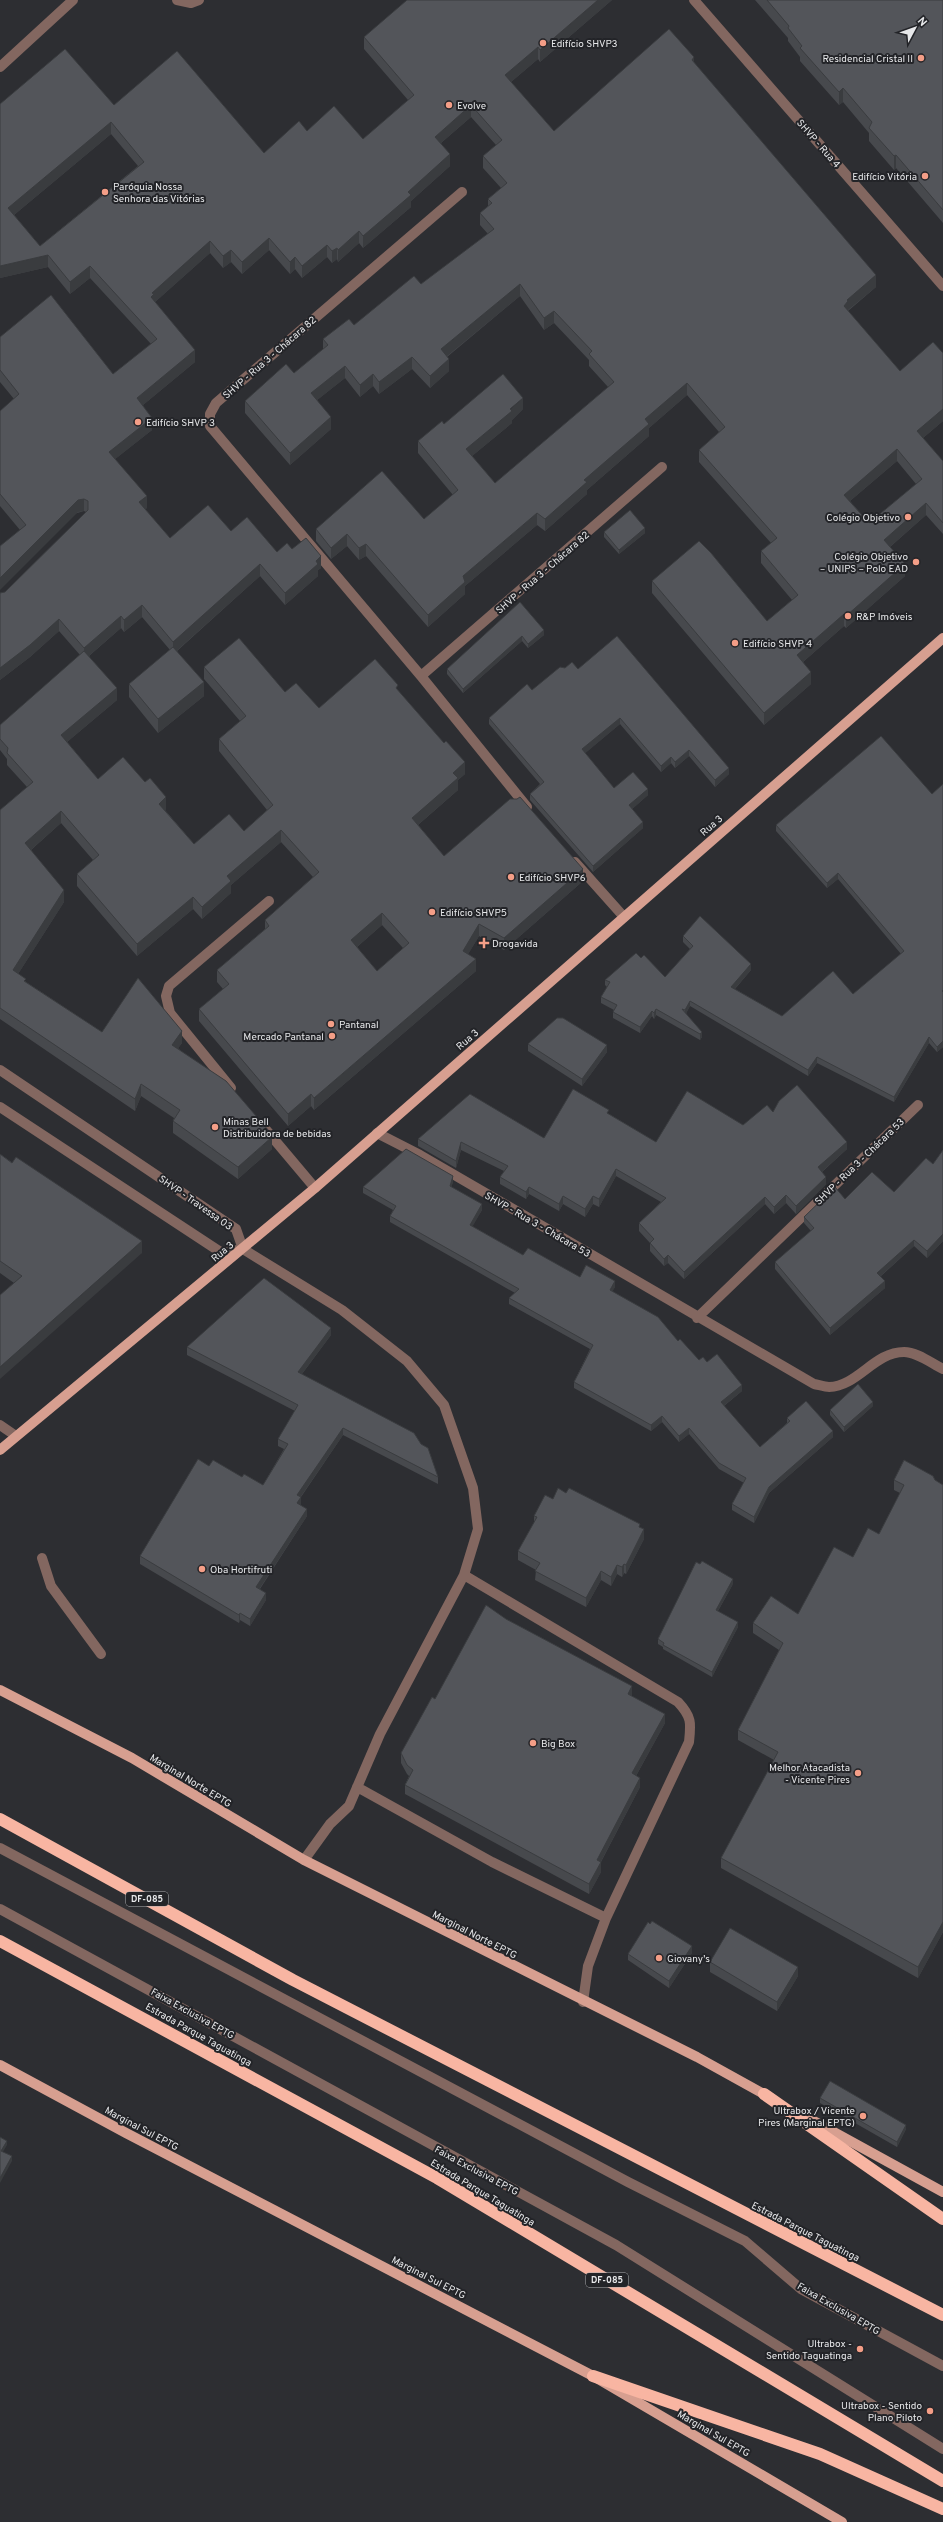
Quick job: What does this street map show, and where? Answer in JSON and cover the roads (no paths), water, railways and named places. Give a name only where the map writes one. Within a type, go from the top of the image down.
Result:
[{"type":"highway","name":"Estrada Parque Taguatinga","points":[[0,1819],[294,1980],[943,2316]]},
{"type":"highway","name":"Estrada Parque Taguatinga","points":[[0,1941],[437,2178],[943,2481]]},
{"type":"highway","points":[[764,2094],[943,2219]]},
{"type":"highway","points":[[593,2376],[820,2454],[943,2509]]},
{"type":"main road","name":"Rua 3","points":[[0,1450],[315,1188],[943,638]]},
{"type":"main road","name":"Marginal Norte EPTG","points":[[0,1689],[9,1696],[132,1758],[304,1860],[583,2002],[697,2057],[943,2192]]},
{"type":"main road","name":"Marginal Sul EPTG","points":[[0,2065],[126,2133],[593,2376],[842,2522]]},
{"type":"street","points":[[0,67],[73,0]]},
{"type":"street","points":[[177,0],[191,3],[199,0]]},
{"type":"street","name":"SHVP - Rua 4","points":[[694,0],[943,286]]},
{"type":"street","name":"SHVP - Rua 3 - Chácara 82","points":[[462,192],[245,376],[216,403],[210,414],[210,426],[216,436],[421,676],[532,813]]},
{"type":"street","name":"SHVP - Rua 3 - Chácara 82","points":[[421,676],[662,467]]},
{"type":"street","points":[[568,854],[624,917]]},
{"type":"street","points":[[238,1096],[170,1013],[166,996],[169,986],[269,901]]},
{"type":"street","name":"SHVP - Travessa 03","points":[[0,1070],[236,1229],[243,1249]]},
{"type":"street","name":"SHVP - Rua 3 - Chácara 53","points":[[697,1318],[918,1105]]},
{"type":"street","points":[[0,1107],[222,1253],[243,1249],[342,1310],[407,1361],[444,1405],[473,1488],[478,1529],[464,1575],[380,1734],[349,1806],[330,1824],[304,1860]]},
{"type":"street","points":[[253,1114],[315,1188]]},
{"type":"street","name":"SHVP - Rua 3 - Chácara 53","points":[[377,1133],[420,1155],[799,1377],[829,1387],[846,1382],[883,1357],[894,1353],[905,1352],[919,1356],[943,1369]]},
{"type":"street","points":[[0,1425],[16,1436]]},
{"type":"street","points":[[42,1558],[51,1586],[101,1654]]},
{"type":"street","points":[[464,1575],[678,1702],[686,1712],[691,1722],[690,1742],[606,1918],[588,1966],[583,2002]]},
{"type":"street","points":[[357,1787],[492,1862],[606,1918]]},
{"type":"street","name":"Faixa Exclusiva EPTG","points":[[0,1848],[628,2182],[745,2241],[801,2289],[943,2366]]},
{"type":"street","name":"Faixa Exclusiva EPTG","points":[[0,1909],[616,2245],[943,2449]]},
{"type":"place","name":"Edifício SHVP3","points":[[543,43]]},
{"type":"place","name":"Residencial Cristal II","points":[[921,58]]},
{"type":"place","name":"Evolve","points":[[449,105]]},
{"type":"place","name":"Edifício Vitória","points":[[925,176]]},
{"type":"place","name":"Paróquia Nossa Senhora das Vitórias","points":[[105,192]]},
{"type":"place","name":"Edifício SHVP 3","points":[[138,422]]},
{"type":"place","name":"Colégio Objetivo","points":[[908,517]]},
{"type":"place","name":"Colégio Objetivo – UNIPS – Polo EAD","points":[[916,562]]},
{"type":"place","name":"R&P Imóveis","points":[[848,616]]},
{"type":"place","name":"Edifício SHVP 4","points":[[735,643]]},
{"type":"place","name":"Edifício SHVP6","points":[[511,877]]},
{"type":"place","name":"Edifício SHVP5","points":[[432,912]]},
{"type":"place","name":"Drogavida","points":[[484,943]]},
{"type":"place","name":"Pantanal","points":[[331,1024]]},
{"type":"place","name":"Mercado Pantanal","points":[[332,1036]]},
{"type":"place","name":"Minas Bell Distribuidora de bebidas","points":[[215,1127]]},
{"type":"place","name":"Oba Hortifruti","points":[[202,1569]]},
{"type":"place","name":"Big Box","points":[[533,1743]]},
{"type":"place","name":"Melhor Atacadista - Vicente Pires","points":[[858,1773]]},
{"type":"place","name":"Giovany's","points":[[659,1958]]},
{"type":"place","name":"Ultrabox / Vicente Pires (Marginal EPTG)","points":[[863,2116]]},
{"type":"place","name":"Ultrabox - Sentido Taguatinga","points":[[860,2349]]},
{"type":"place","name":"Ultrabox - Sentido Plano Piloto","points":[[930,2411]]}]
